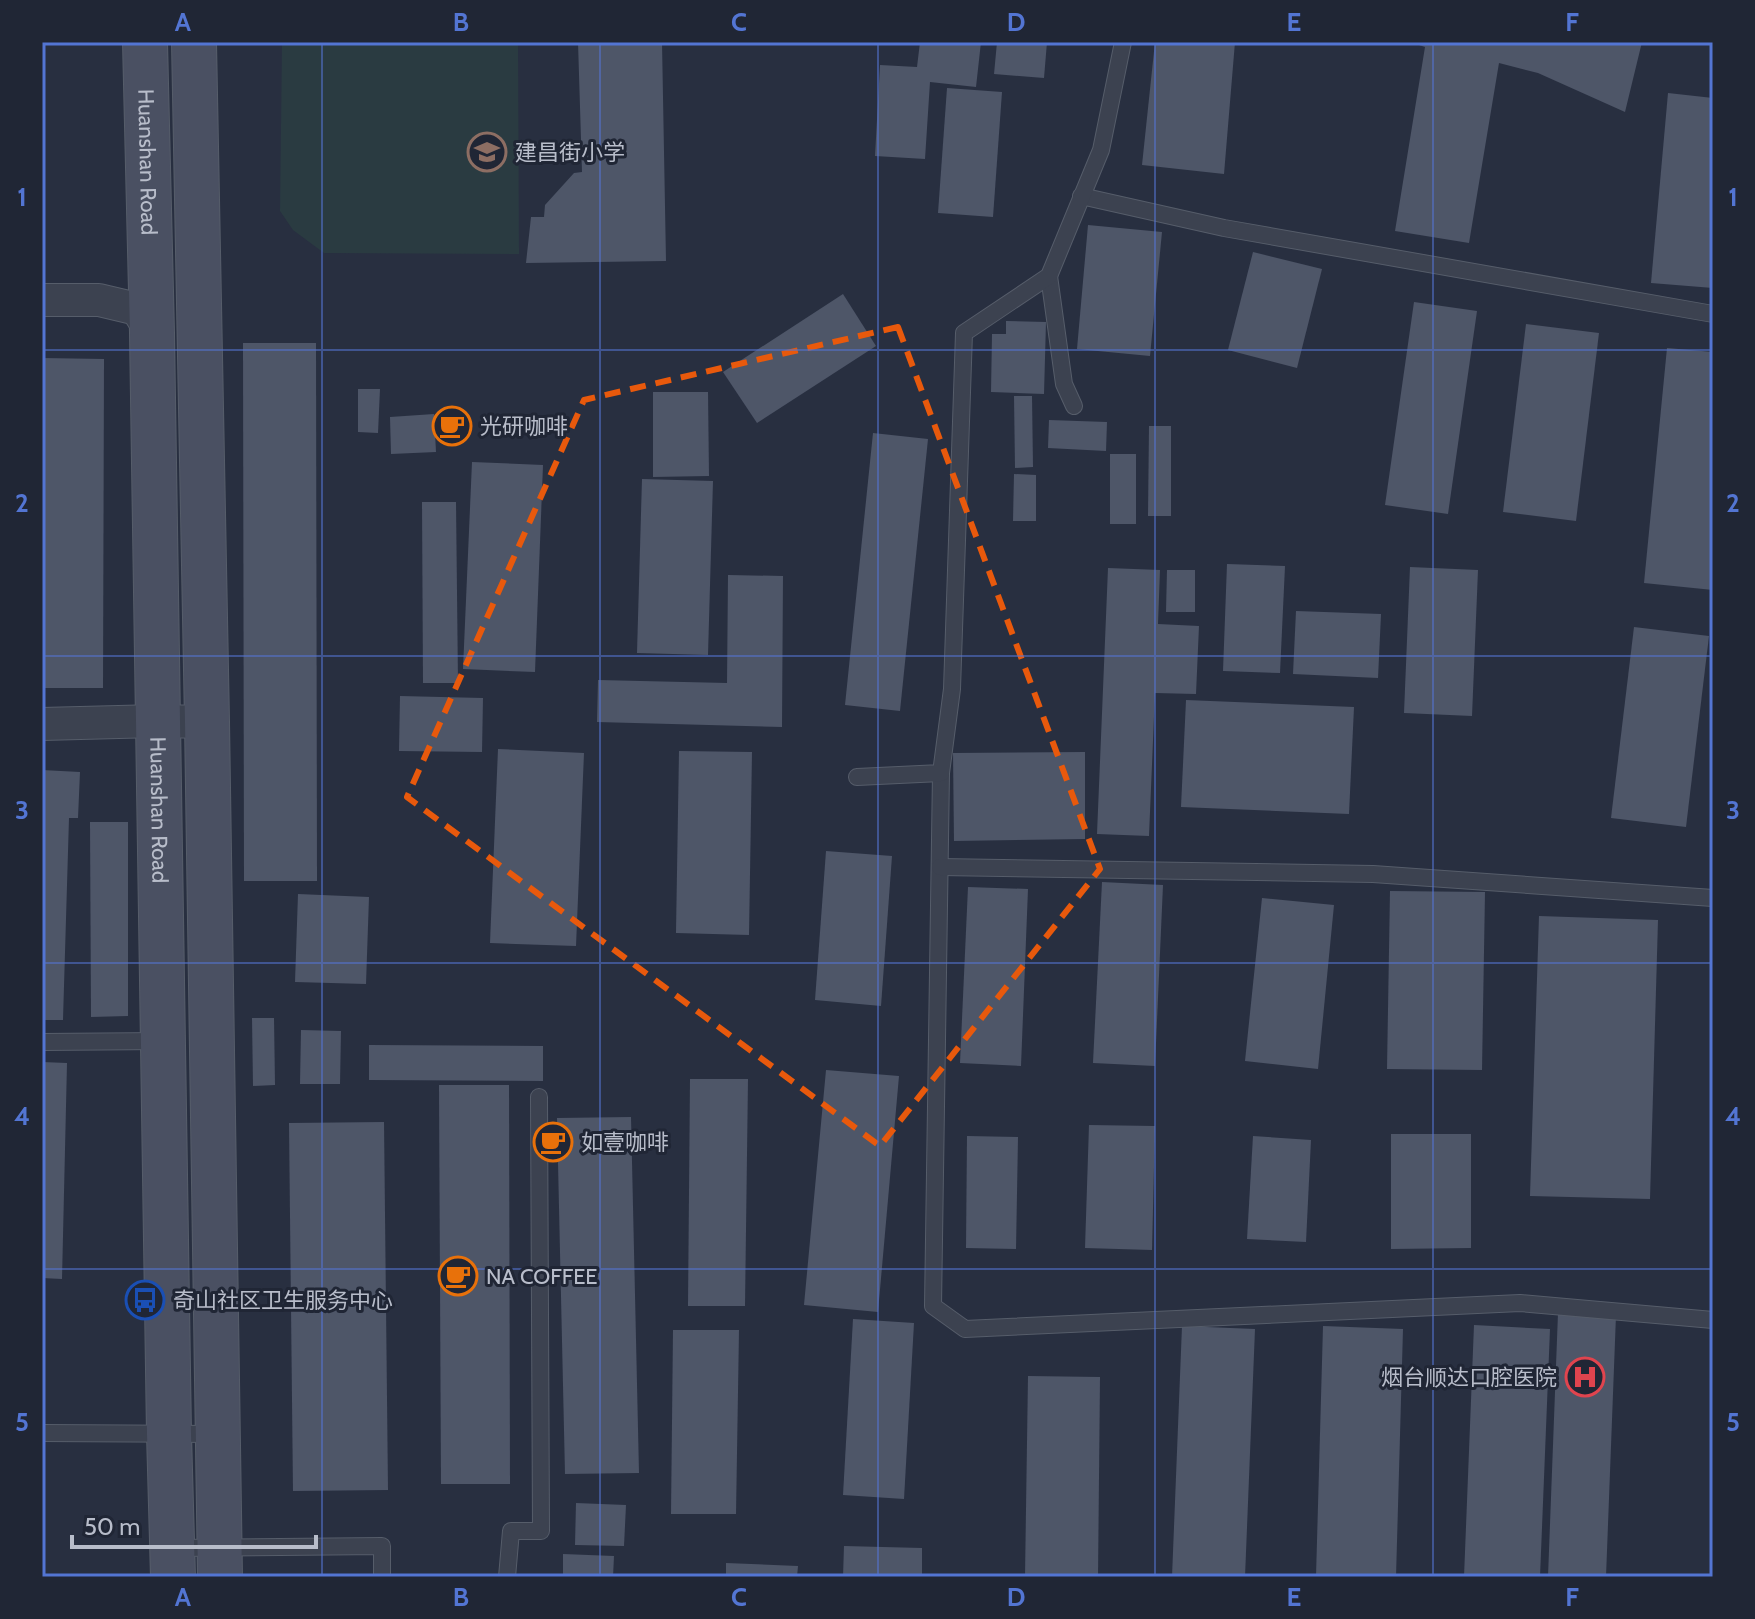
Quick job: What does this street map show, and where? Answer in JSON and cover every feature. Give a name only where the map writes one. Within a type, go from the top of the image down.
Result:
[{"type":"main road","name":"Huanshan Road","points":[[145,42],[173,1562]]},
{"type":"main road","points":[[194,42],[219,1562]]},
{"type":"street","points":[[42,300],[99,300],[137,309],[152,333]]},
{"type":"street","points":[[42,724],[207,722]]},
{"type":"lane","points":[[1074,406],[1064,384],[1049,276],[1101,150],[1123,42]]},
{"type":"lane","points":[[1081,196],[1224,228],[1713,314]]},
{"type":"lane","points":[[1049,276],[964,333],[952,689],[941,773],[933,1306],[965,1329],[1520,1303],[1713,1320]]},
{"type":"lane","points":[[857,777],[941,773]]},
{"type":"lane","points":[[940,867],[1373,874],[1713,898]]},
{"type":"lane","points":[[42,1042],[163,1041]]},
{"type":"lane","points":[[507,1577],[511,1531],[541,1531],[539,1097]]},
{"type":"lane","points":[[42,1433],[217,1434]]},
{"type":"lane","points":[[173,1562],[219,1562],[382,1546],[382,1577]]},
{"type":"highlighted area","points":[[898,327],[1100,869],[880,1146],[407,797],[584,400]]},
{"type":"shaded area","points":[[282,42],[518,42],[519,254],[324,253],[293,230],[280,211]]},
{"type":"building","points":[[578,42],[662,42],[666,261],[526,263],[531,217],[544,217],[545,205],[574,173],[582,172]]},
{"type":"building","points":[[920,42],[981,42],[976,87],[930,82],[925,159],[875,156],[880,65],[917,67]]},
{"type":"building","points":[[997,42],[1047,42],[1044,78],[994,74]]},
{"type":"building","points":[[1155,42],[1235,42],[1224,174],[1142,165]]},
{"type":"building","points":[[1410,42],[1642,42],[1625,112],[1538,73],[1499,63],[1469,243],[1395,231],[1425,47]]},
{"type":"building","points":[[947,88],[1002,92],[993,217],[938,213]]},
{"type":"building","points":[[1668,93],[1713,98],[1713,288],[1651,283]]},
{"type":"building","points":[[1088,225],[1162,232],[1150,356],[1077,349]]},
{"type":"building","points":[[1253,252],[1322,269],[1297,368],[1228,350]]},
{"type":"building","points":[[843,294],[876,346],[757,423],[723,372]]},
{"type":"building","points":[[1414,302],[1477,311],[1448,514],[1385,505]]},
{"type":"building","points":[[1006,321],[1046,322],[1044,394],[991,392],[992,334],[1006,334]]},
{"type":"building","points":[[1526,324],[1599,333],[1576,521],[1503,512]]},
{"type":"building","points":[[243,343],[316,343],[317,881],[244,881]]},
{"type":"building","points":[[1667,348],[1713,352],[1713,590],[1644,583]]},
{"type":"building","points":[[42,358],[104,359],[103,688],[42,688]]},
{"type":"building","points":[[358,389],[380,389],[378,433],[358,432]]},
{"type":"building","points":[[653,392],[708,392],[709,476],[653,477]]},
{"type":"building","points":[[1014,396],[1032,396],[1033,467],[1015,468]]},
{"type":"building","points":[[434,414],[436,452],[391,454],[390,417]]},
{"type":"building","points":[[1049,420],[1107,422],[1106,451],[1048,448]]},
{"type":"building","points":[[1149,426],[1171,426],[1171,516],[1148,516]]},
{"type":"building","points":[[873,433],[928,439],[900,711],[845,705]]},
{"type":"building","points":[[1110,454],[1136,454],[1136,524],[1110,524]]},
{"type":"building","points":[[472,462],[543,465],[535,672],[463,669]]},
{"type":"building","points":[[1014,474],[1036,475],[1036,521],[1013,521]]},
{"type":"building","points":[[642,479],[713,481],[708,655],[637,653]]},
{"type":"building","points":[[422,502],[456,502],[458,683],[423,683]]},
{"type":"building","points":[[1227,564],[1285,566],[1280,673],[1223,671]]},
{"type":"building","points":[[1410,567],[1478,570],[1472,716],[1404,713]]},
{"type":"building","points":[[1108,568],[1160,570],[1158,624],[1199,626],[1196,694],[1155,693],[1149,836],[1097,834]]},
{"type":"building","points":[[1167,570],[1195,570],[1195,612],[1166,612]]},
{"type":"building","points":[[728,575],[783,576],[782,727],[597,722],[598,680],[727,683]]},
{"type":"building","points":[[1296,611],[1381,614],[1378,678],[1293,674]]},
{"type":"building","points":[[1634,627],[1709,636],[1686,827],[1611,818]]},
{"type":"building","points":[[400,696],[483,698],[482,752],[399,751]]},
{"type":"building","points":[[1186,700],[1354,707],[1349,814],[1181,807]]},
{"type":"building","points":[[498,749],[584,753],[576,946],[490,943]]},
{"type":"building","points":[[679,751],[752,752],[749,935],[676,933]]},
{"type":"building","points":[[1085,752],[1085,839],[954,841],[953,753]]},
{"type":"building","points":[[42,770],[80,772],[78,818],[69,818],[63,1020],[42,1020]]},
{"type":"building","points":[[90,822],[128,822],[128,1016],[91,1017]]},
{"type":"building","points":[[826,851],[892,856],[881,1006],[815,1000]]},
{"type":"building","points":[[1102,882],[1163,885],[1155,1066],[1093,1063]]},
{"type":"building","points":[[968,887],[1028,889],[1021,1066],[960,1063]]},
{"type":"building","points":[[1390,891],[1485,892],[1482,1070],[1387,1069]]},
{"type":"building","points":[[298,894],[369,897],[366,984],[295,982]]},
{"type":"building","points":[[1262,898],[1334,905],[1318,1069],[1245,1061]]},
{"type":"building","points":[[1539,916],[1658,920],[1650,1199],[1530,1196]]},
{"type":"building","points":[[252,1018],[274,1018],[275,1085],[253,1086]]},
{"type":"building","points":[[301,1030],[341,1031],[340,1084],[300,1084]]},
{"type":"building","points":[[369,1045],[543,1046],[543,1081],[369,1080]]},
{"type":"building","points":[[42,1062],[67,1063],[62,1279],[42,1278]]},
{"type":"building","points":[[826,1070],[899,1076],[878,1312],[804,1305]]},
{"type":"building","points":[[690,1079],[748,1079],[745,1306],[688,1306]]},
{"type":"building","points":[[439,1085],[509,1085],[510,1484],[441,1484]]},
{"type":"building","points":[[631,1117],[639,1473],[565,1474],[557,1118]]},
{"type":"building","points":[[384,1122],[388,1490],[293,1491],[289,1123]]},
{"type":"building","points":[[1089,1125],[1155,1126],[1152,1250],[1085,1248]]},
{"type":"building","points":[[1391,1134],[1471,1134],[1471,1248],[1391,1249]]},
{"type":"building","points":[[967,1136],[1018,1137],[1016,1249],[966,1248]]},
{"type":"building","points":[[1253,1136],[1311,1140],[1306,1242],[1247,1239]]},
{"type":"building","points":[[1558,1313],[1616,1315],[1606,1577],[1548,1577]]},
{"type":"building","points":[[853,1319],[914,1323],[904,1499],[843,1495]]},
{"type":"building","points":[[1474,1325],[1550,1329],[1540,1577],[1464,1577]]},
{"type":"building","points":[[1182,1326],[1255,1329],[1245,1577],[1172,1577]]},
{"type":"building","points":[[1323,1326],[1403,1329],[1396,1577],[1316,1577]]},
{"type":"building","points":[[673,1330],[739,1330],[736,1514],[671,1514]]},
{"type":"building","points":[[1028,1376],[1100,1377],[1098,1577],[1025,1577]]},
{"type":"building","points":[[576,1503],[626,1505],[624,1546],[575,1545]]},
{"type":"building","points":[[844,1546],[922,1548],[922,1577],[843,1577]]},
{"type":"building","points":[[563,1554],[614,1556],[613,1577],[563,1577]]},
{"type":"building","points":[[726,1563],[798,1566],[797,1577],[726,1577]]},
{"type":"place","name":"建昌街小学","points":[[487,152]]},
{"type":"place","name":"光研咖啡","points":[[452,426]]},
{"type":"place","name":"如壹咖啡","points":[[553,1142]]},
{"type":"place","name":"NA COFFEE","points":[[458,1276]]},
{"type":"place","name":"奇山社区卫生服务中心","points":[[145,1300]]},
{"type":"place","name":"烟台顺达口腔医院","points":[[1585,1377]]}]
